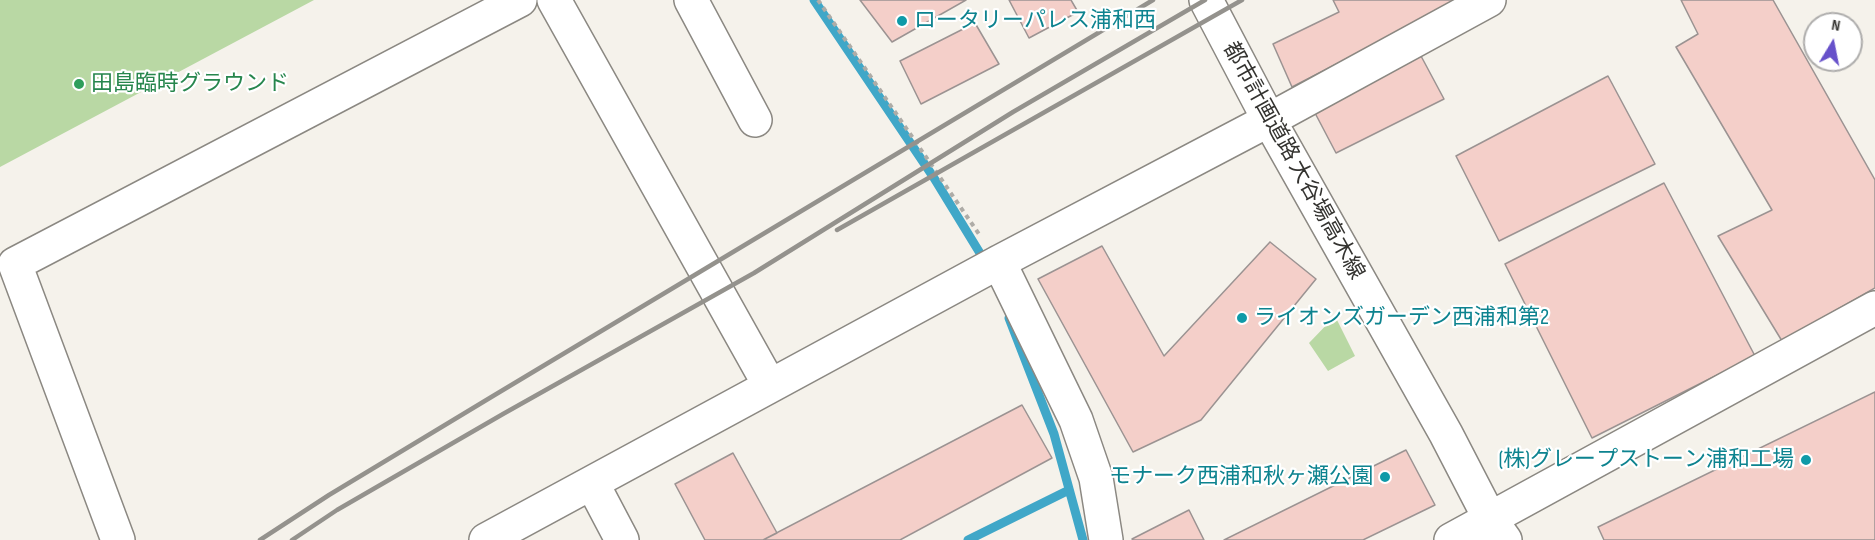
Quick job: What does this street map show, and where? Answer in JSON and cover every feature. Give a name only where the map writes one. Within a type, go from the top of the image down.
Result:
[{"type":"street","points":[[118,540],[15,264],[520,0]]},
{"type":"street","points":[[554,0],[770,386]]},
{"type":"street","points":[[691,0],[755,120]]},
{"type":"street","name":"都市計画道路 大谷場高木線","points":[[1206,0],[1269,120],[1498,530]]},
{"type":"street","points":[[486,540],[523,531],[592,483],[1489,0]]},
{"type":"street","points":[[999,262],[1076,420],[1096,478],[1106,540]]},
{"type":"street","points":[[1451,540],[1498,530],[1875,308]]},
{"type":"street","points":[[592,483],[622,540]]},
{"type":"path","points":[[818,0],[999,262]]},
{"type":"green space","name":"田島臨時グラウンド","points":[[0,0],[314,0],[0,167]]},
{"type":"green space","points":[[1335,316],[1355,356],[1328,371],[1309,343]]},
{"type":"building","name":"ロータリーパレス浦和西","points":[[860,0],[966,0],[892,42]]},
{"type":"building","points":[[1009,0],[1071,0],[1078,12],[1029,38]]},
{"type":"building","points":[[1333,0],[1461,0],[1292,87],[1273,44],[1339,12]]},
{"type":"building","points":[[1681,0],[1773,0],[1803,53],[1803,72],[1814,72],[1875,180],[1875,288],[1782,341],[1718,236],[1772,210],[1676,47],[1698,34]]},
{"type":"building","points":[[975,23],[999,64],[921,104],[900,61]]},
{"type":"building","points":[[1421,56],[1444,99],[1336,153],[1315,113]]},
{"type":"building","points":[[1608,76],[1655,164],[1499,241],[1456,156]]},
{"type":"building","points":[[1664,183],[1755,356],[1592,438],[1505,264]]},
{"type":"building","name":"ライオンズガーデン西浦和第2","points":[[1270,242],[1316,279],[1201,420],[1133,452],[1038,279],[1102,246],[1164,356]]},
{"type":"building","name":"(株)グレープストーン浦和工場","points":[[1875,392],[1875,540],[1604,540],[1598,527]]},
{"type":"building","points":[[1022,405],[1052,458],[900,540],[763,540]]},
{"type":"building","name":"モナーク西浦和秋ヶ瀬公園","points":[[1406,450],[1435,505],[1363,540],[1224,540]]},
{"type":"building","points":[[733,453],[777,533],[763,540],[705,540],[675,484]]},
{"type":"building","name":"モナーク西浦和秋ヶ瀬公園","points":[[1189,510],[1204,540],[1132,539]]},
{"type":"waterway","points":[[814,0],[934,178],[986,263]]},
{"type":"waterway","points":[[1009,318],[1054,434],[1083,540]]},
{"type":"waterway","points":[[968,540],[1069,490]]},
{"type":"railway","points":[[260,540],[329,495],[1153,0]]},
{"type":"railway","points":[[292,540],[337,510],[503,414],[754,273],[1013,112],[1205,0]]},
{"type":"railway","points":[[837,230],[1242,0]]},
{"type":"place","name":"ロータリーパレス浦和西","points":[[902,21]]},
{"type":"place","name":"田島臨時グラウンド","points":[[79,84]]},
{"type":"place","name":"ライオンズガーデン西浦和第2","points":[[1242,318]]},
{"type":"place","name":"(株)グレープストーン浦和工場","points":[[1806,460]]},
{"type":"place","name":"モナーク西浦和秋ヶ瀬公園","points":[[1385,477]]}]
